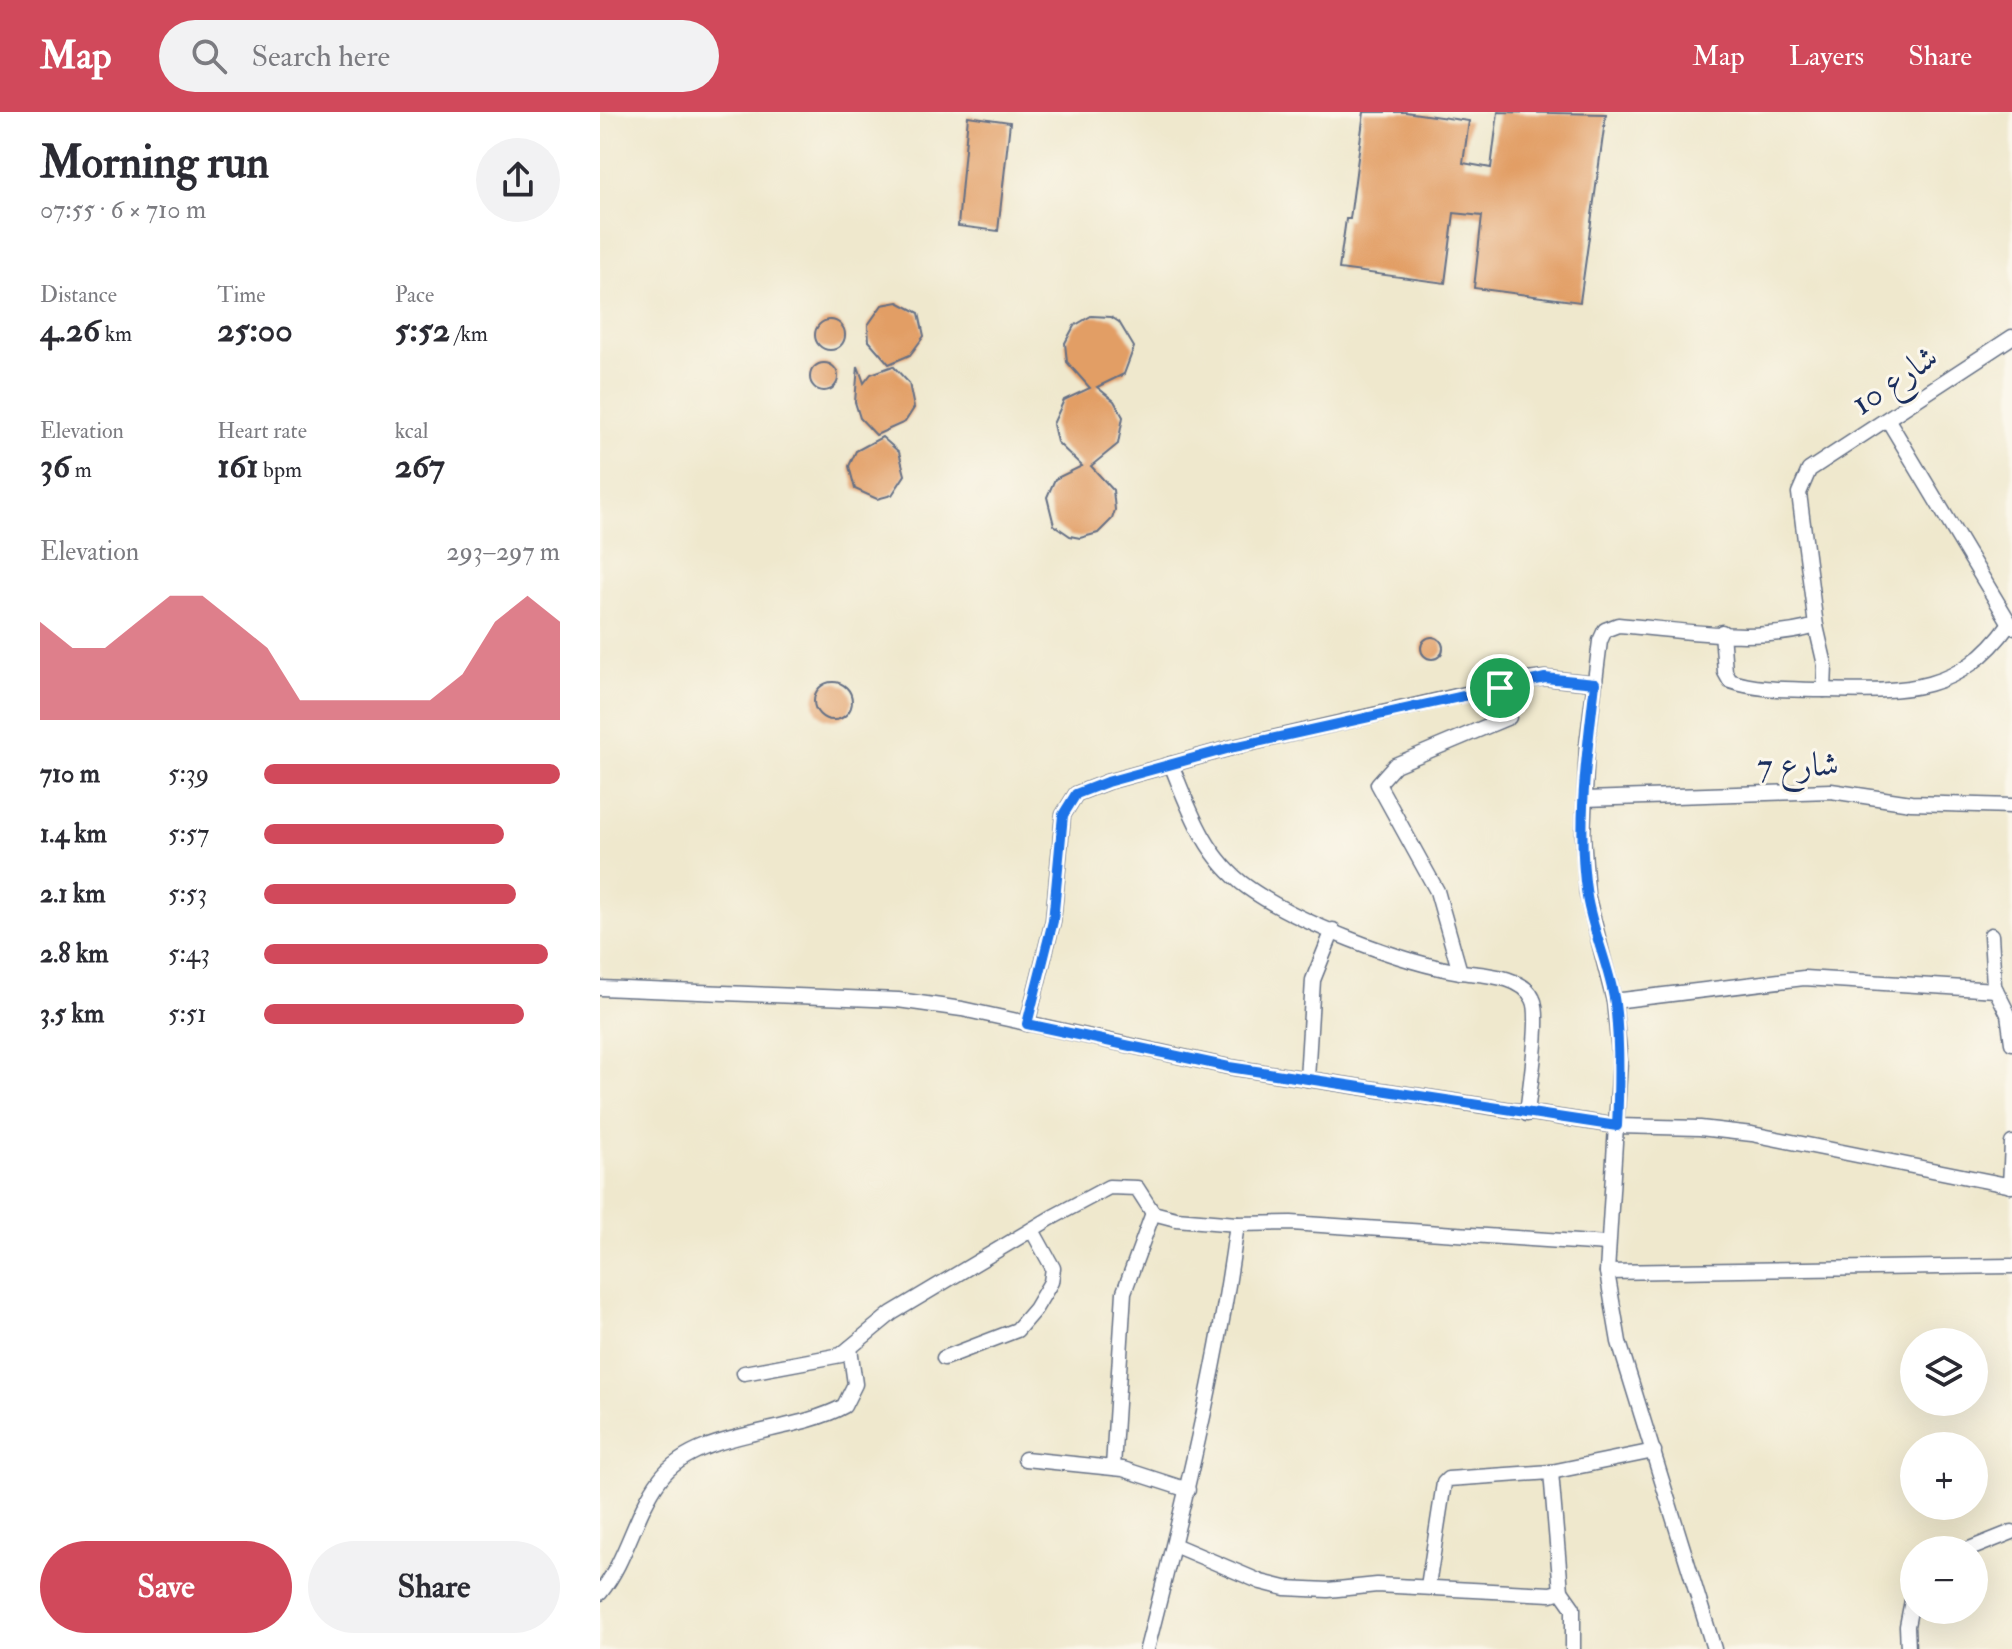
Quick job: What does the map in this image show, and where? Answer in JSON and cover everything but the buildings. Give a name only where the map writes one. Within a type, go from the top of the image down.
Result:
[{"type":"street","name":"شارع 10","points":[[1816,626],[1799,493],[1809,470],[2011,340]]},
{"type":"street","points":[[1722,632],[1725,672],[1730,681],[1766,687],[1879,692],[1910,690],[1939,682],[1990,651],[2011,625],[1888,420]]},
{"type":"street","points":[[1714,1649],[1619,1342],[1607,1272],[1620,1061],[1614,1001],[1587,894],[1585,799],[1600,641],[1610,626],[1792,632],[1816,626],[1825,665],[1824,690]]},
{"type":"street","points":[[1027,1024],[1053,921],[1057,852],[1069,802],[1086,789],[1171,764],[1513,684],[1545,678],[1595,683]]},
{"type":"street","points":[[1460,972],[1437,891],[1378,784],[1395,765],[1509,717],[1513,684]]},
{"type":"street","points":[[1171,764],[1195,825],[1225,866],[1246,886],[1333,930],[1412,962],[1498,976],[1522,987],[1533,998],[1537,1018],[1527,1114]]},
{"type":"street","name":"شارع 7","points":[[1585,799],[1831,791],[1925,804],[2012,806]]},
{"type":"street","points":[[1307,1079],[1313,980],[1333,930]]},
{"type":"street","points":[[1991,935],[1996,990],[2010,1014],[2012,1043]]},
{"type":"street","points":[[1614,1001],[1804,978],[1996,990]]},
{"type":"street","points":[[600,988],[869,998],[962,1009],[1229,1067],[1617,1126],[1700,1128],[1765,1136],[2011,1186],[2012,1143]]},
{"type":"street","points":[[744,1373],[821,1362],[841,1355],[892,1313],[1109,1187],[1124,1185],[1137,1188],[1153,1213],[1176,1219],[1237,1224],[1291,1223],[1607,1244]]},
{"type":"street","points":[[1113,1467],[1124,1292],[1137,1249],[1153,1213]]},
{"type":"street","points":[[1147,1649],[1188,1490],[1225,1311],[1237,1224]]},
{"type":"street","points":[[944,1358],[1017,1330],[1035,1309],[1051,1282],[1053,1268],[1032,1230]]},
{"type":"street","points":[[1607,1272],[2012,1266]]},
{"type":"street","points":[[600,1593],[647,1501],[669,1469],[695,1452],[814,1419],[844,1406],[855,1384],[850,1348]]},
{"type":"street","points":[[1428,1586],[1444,1483],[1448,1479],[1551,1472],[1654,1451]]},
{"type":"street","points":[[1025,1459],[1113,1467],[1188,1490]]},
{"type":"street","points":[[1551,1472],[1561,1591],[1573,1608],[1573,1649]]},
{"type":"street","points":[[1988,1542],[2012,1532]]},
{"type":"street","points":[[1174,1545],[1261,1582],[1285,1588],[1428,1586],[1538,1595],[1561,1591]]},
{"type":"street","points":[[1907,1624],[1908,1649]]},
{"type":"route","points":[[1545,678],[1595,683],[1587,745],[1583,835],[1587,894],[1614,1001],[1620,1061],[1617,1126],[1229,1067],[1027,1024],[1053,921],[1057,852],[1063,815],[1076,794],[1107,782],[1234,747],[1500,688],[1545,678]]}]
